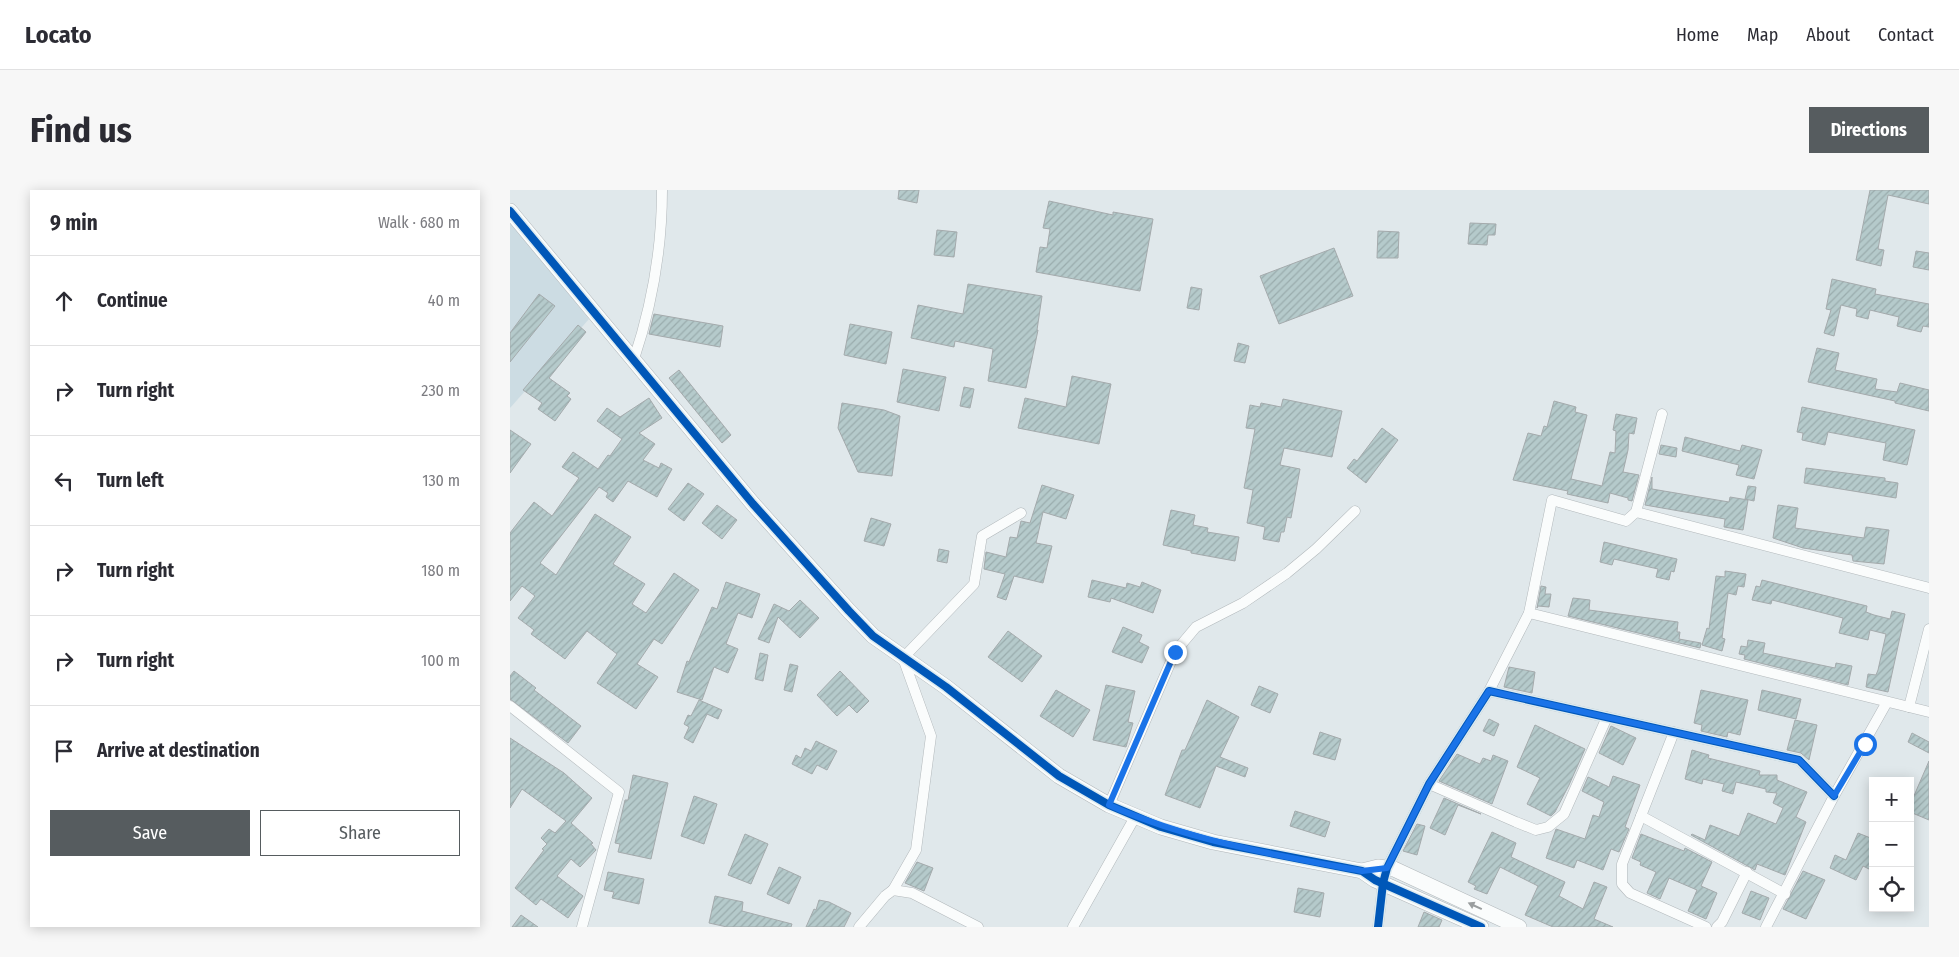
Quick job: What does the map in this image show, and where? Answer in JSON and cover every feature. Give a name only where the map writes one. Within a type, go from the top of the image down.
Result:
[{"type":"street","points":[[634,359],[647,320],[655,278],[662,190]]},
{"type":"street","points":[[510,210],[753,504],[849,612],[873,636],[946,687],[1059,776],[1109,805],[1135,817],[1213,842],[1362,871],[1387,868],[1515,926]]},
{"type":"street","points":[[1378,927],[1383,883],[1387,868],[1429,784],[1489,691],[1529,613],[1552,500],[1626,521],[1636,512],[1662,414]]},
{"type":"street","points":[[1109,805],[1175,652],[1196,627],[1243,603],[1287,574],[1355,511]]},
{"type":"street","points":[[1636,512],[1929,588]]},
{"type":"street","points":[[903,658],[974,584],[982,536],[1021,513]]},
{"type":"street","points":[[1529,613],[1929,712]]},
{"type":"street","points":[[1909,707],[1929,629]]},
{"type":"street","points":[[859,927],[885,896],[893,890],[916,850],[931,736],[903,658]]},
{"type":"street","points":[[1489,691],[1799,760],[1834,796]]},
{"type":"street","points":[[1766,927],[1785,894],[1834,796],[1887,702]]},
{"type":"street","points":[[510,707],[619,792],[582,927]]},
{"type":"street","points":[[1429,784],[1536,830],[1548,827],[1564,814],[1607,717]]},
{"type":"street","points":[[1674,732],[1622,864],[1622,884],[1630,893],[1706,927]]},
{"type":"street","points":[[1641,816],[1785,894]]},
{"type":"street","points":[[1073,927],[1135,817]]},
{"type":"street","points":[[1362,871],[1383,883],[1481,927]]},
{"type":"street","points":[[1717,927],[1722,922],[1747,872]]},
{"type":"street","points":[[893,890],[912,893],[978,927]]},
{"type":"shaded area","points":[[510,221],[589,319],[510,408]]},
{"type":"building","points":[[899,190],[919,190],[917,203],[898,199]]},
{"type":"building","points":[[1870,190],[1929,190],[1929,204],[1888,195],[1878,249],[1884,250],[1881,266],[1856,260]]},
{"type":"building","points":[[1049,201],[1113,215],[1113,212],[1153,219],[1140,291],[1036,272],[1040,247],[1047,248],[1050,229],[1043,228]]},
{"type":"building","points":[[1470,223],[1496,224],[1495,235],[1488,235],[1487,245],[1468,244]]},
{"type":"building","points":[[937,230],[957,232],[954,257],[934,255]]},
{"type":"building","points":[[1378,231],[1399,232],[1398,258],[1377,258]]},
{"type":"building","points":[[1334,248],[1353,296],[1279,324],[1260,276]]},
{"type":"building","points":[[1916,251],[1929,253],[1929,270],[1913,267]]},
{"type":"building","points":[[1832,279],[1876,289],[1875,294],[1929,304],[1929,327],[1923,326],[1921,332],[1897,326],[1899,317],[1870,310],[1868,319],[1856,316],[1857,309],[1841,305],[1834,336],[1824,333],[1831,310],[1826,309]]},
{"type":"building","points":[[968,284],[1042,296],[1038,330],[1026,388],[988,381],[993,349],[955,341],[954,347],[911,338],[918,305],[963,314]]},
{"type":"building","points":[[1191,287],[1202,289],[1199,310],[1187,308]]},
{"type":"building","points":[[539,294],[555,306],[510,362],[510,333]]},
{"type":"building","points":[[654,314],[723,326],[720,347],[649,334]]},
{"type":"building","points":[[850,324],[892,332],[886,364],[844,355]]},
{"type":"building","points":[[578,325],[586,332],[549,378],[570,393],[567,396],[571,399],[555,421],[538,409],[542,403],[523,390]]},
{"type":"building","points":[[1238,343],[1249,346],[1245,363],[1234,361]]},
{"type":"building","points":[[1817,348],[1839,353],[1835,370],[1877,379],[1875,389],[1897,392],[1900,383],[1929,390],[1929,411],[1895,403],[1895,401],[1808,382]]},
{"type":"building","points":[[903,369],[946,377],[939,411],[897,402]]},
{"type":"building","points":[[679,370],[731,435],[722,443],[669,378]]},
{"type":"building","points":[[1072,376],[1111,384],[1099,444],[1018,428],[1025,398],[1066,407]]},
{"type":"building","points":[[964,387],[974,389],[970,408],[960,406]]},
{"type":"building","points":[[649,398],[662,418],[639,433],[655,444],[643,460],[659,468],[661,463],[672,469],[657,497],[628,481],[613,502],[606,497],[608,493],[599,487],[540,563],[556,575],[595,514],[631,537],[613,564],[645,584],[632,604],[646,613],[674,573],[699,590],[662,644],[654,639],[637,664],[658,677],[636,709],[597,683],[617,654],[587,631],[565,659],[531,634],[534,630],[518,618],[535,596],[522,586],[510,601],[510,533],[534,502],[552,516],[579,478],[562,467],[573,452],[598,469],[608,455],[610,456],[622,439],[597,421],[607,408],[620,417]]},
{"type":"building","points":[[1283,399],[1342,411],[1332,457],[1284,448],[1280,465],[1300,469],[1291,518],[1287,517],[1284,532],[1281,532],[1279,542],[1263,539],[1265,527],[1247,523],[1253,490],[1244,488],[1255,429],[1246,428],[1250,405],[1260,407],[1261,403],[1281,407]]},
{"type":"building","points":[[1554,401],[1576,407],[1575,412],[1587,415],[1571,479],[1602,486],[1610,452],[1615,453],[1616,431],[1613,430],[1616,414],[1637,418],[1634,434],[1629,433],[1628,450],[1623,472],[1639,475],[1632,501],[1610,493],[1608,503],[1567,494],[1568,491],[1513,480],[1528,433],[1541,436],[1544,426],[1547,427]]},
{"type":"building","points":[[842,403],[884,410],[900,416],[892,476],[858,472],[838,428]]},
{"type":"building","points":[[1802,407],[1915,430],[1907,465],[1883,460],[1886,443],[1828,432],[1825,445],[1802,440],[1803,433],[1797,432]]},
{"type":"building","points":[[1382,428],[1398,440],[1366,483],[1347,468],[1354,459],[1357,461]]},
{"type":"building","points":[[510,430],[531,444],[510,473]]},
{"type":"building","points":[[1685,437],[1740,451],[1742,445],[1762,450],[1754,479],[1736,475],[1739,465],[1682,451]]},
{"type":"building","points":[[1661,445],[1677,448],[1676,457],[1659,454]]},
{"type":"building","points":[[1806,468],[1885,478],[1885,481],[1898,483],[1896,498],[1804,483]]},
{"type":"building","points":[[1652,477],[1652,489],[1729,502],[1730,497],[1748,500],[1743,530],[1724,527],[1725,519],[1645,505]]},
{"type":"building","points":[[688,483],[704,494],[684,521],[668,509]]},
{"type":"building","points":[[1042,485],[1074,495],[1066,519],[1043,512],[1036,543],[1052,546],[1043,583],[1014,576],[1006,600],[997,597],[1005,574],[984,569],[986,552],[1006,557],[1010,537],[1017,538],[1021,521],[1030,523]]},
{"type":"building","points":[[1748,486],[1756,487],[1754,501],[1745,499]]},
{"type":"building","points":[[717,505],[737,520],[722,539],[702,523]]},
{"type":"building","points":[[1778,505],[1798,508],[1795,528],[1864,538],[1866,527],[1889,530],[1884,564],[1853,561],[1852,555],[1803,548],[1773,538]]},
{"type":"building","points":[[1171,510],[1195,515],[1193,525],[1208,528],[1207,532],[1239,537],[1235,561],[1191,553],[1191,551],[1163,545]]},
{"type":"building","points":[[871,518],[891,524],[884,546],[864,541]]},
{"type":"building","points":[[1604,542],[1677,559],[1674,572],[1671,571],[1669,580],[1656,577],[1658,569],[1614,559],[1612,565],[1600,562]]},
{"type":"building","points":[[939,549],[949,551],[947,563],[937,561]]},
{"type":"building","points":[[1725,571],[1746,574],[1744,587],[1738,586],[1736,595],[1728,593],[1722,638],[1725,639],[1722,651],[1702,645],[1707,628],[1709,629],[1716,576],[1725,577]]},
{"type":"building","points":[[1092,580],[1126,588],[1127,583],[1140,587],[1142,582],[1161,590],[1153,613],[1111,598],[1110,602],[1088,597]]},
{"type":"building","points":[[1762,580],[1867,606],[1866,612],[1890,619],[1892,611],[1905,614],[1888,692],[1866,687],[1868,674],[1876,675],[1878,670],[1886,634],[1870,630],[1868,640],[1839,633],[1843,618],[1772,600],[1771,604],[1752,600],[1756,586],[1760,587]]},
{"type":"building","points":[[726,582],[760,594],[752,618],[738,613],[726,644],[738,649],[728,673],[714,667],[702,700],[677,692],[687,661],[689,662],[712,607],[717,609]]},
{"type":"building","points":[[1541,586],[1546,587],[1545,594],[1551,594],[1549,607],[1538,606],[1537,608]]},
{"type":"building","points":[[1573,598],[1590,600],[1589,610],[1678,622],[1677,632],[1680,632],[1679,639],[1701,643],[1700,648],[1568,616]]},
{"type":"building","points":[[800,600],[819,618],[800,638],[778,617],[769,643],[758,639],[774,604],[789,611]]},
{"type":"building","points":[[1123,627],[1142,635],[1139,642],[1149,647],[1142,663],[1112,652]]},
{"type":"building","points":[[1008,631],[1042,656],[1022,682],[988,657]]},
{"type":"building","points":[[1748,640],[1765,643],[1763,653],[1835,668],[1836,663],[1852,666],[1848,685],[1744,659],[1745,655],[1739,654],[1741,646],[1747,647]]},
{"type":"building","points":[[760,653],[768,655],[763,681],[755,679]]},
{"type":"building","points":[[790,664],[798,666],[792,692],[784,690]]},
{"type":"building","points":[[1509,667],[1535,672],[1532,693],[1504,687]]},
{"type":"building","points":[[514,671],[536,688],[534,690],[581,726],[568,743],[510,699],[510,676]]},
{"type":"building","points":[[840,671],[869,701],[857,713],[849,705],[837,716],[817,695]]},
{"type":"building","points":[[1106,685],[1135,691],[1128,722],[1133,723],[1126,747],[1093,740]]},
{"type":"building","points":[[1259,686],[1278,694],[1270,713],[1251,705]]},
{"type":"building","points":[[1056,690],[1090,710],[1073,737],[1040,716]]},
{"type":"building","points":[[1701,690],[1748,700],[1740,735],[1728,732],[1727,737],[1701,731],[1702,725],[1694,723]]},
{"type":"building","points":[[1762,690],[1801,699],[1796,719],[1758,710]]},
{"type":"building","points":[[699,700],[722,710],[718,719],[707,714],[693,743],[684,738],[689,727],[684,724],[688,715],[691,716]]},
{"type":"building","points":[[1207,700],[1239,717],[1220,757],[1248,768],[1245,777],[1216,766],[1200,808],[1165,795],[1182,750],[1185,750]]},
{"type":"building","points":[[1489,719],[1499,724],[1494,736],[1483,731]]},
{"type":"building","points":[[1795,720],[1817,725],[1809,760],[1801,753],[1787,750]]},
{"type":"building","points":[[1535,725],[1585,749],[1569,785],[1551,816],[1527,804],[1540,778],[1517,767]]},
{"type":"building","points":[[1611,726],[1636,738],[1623,765],[1599,753]]},
{"type":"building","points":[[1320,732],[1341,739],[1335,760],[1313,754]]},
{"type":"building","points":[[1912,733],[1929,742],[1929,753],[1908,742]]},
{"type":"building","points":[[510,738],[564,773],[592,798],[571,823],[593,843],[591,844],[596,850],[580,867],[571,859],[557,876],[583,896],[568,918],[541,899],[536,905],[515,888],[544,850],[542,849],[547,844],[541,838],[549,829],[555,833],[566,821],[522,789],[510,808]]},
{"type":"building","points":[[816,741],[837,751],[827,770],[817,765],[812,774],[792,764],[796,755],[801,758],[805,748],[811,751]]},
{"type":"building","points":[[1692,750],[1709,755],[1708,758],[1760,771],[1759,775],[1777,775],[1777,780],[1807,792],[1796,817],[1806,822],[1785,875],[1757,864],[1755,870],[1691,835],[1705,840],[1710,825],[1739,836],[1748,813],[1776,824],[1783,808],[1773,803],[1777,793],[1766,792],[1766,789],[1736,782],[1733,794],[1722,791],[1724,784],[1703,779],[1702,784],[1685,779]]},
{"type":"building","points":[[1457,754],[1480,764],[1483,758],[1491,761],[1493,755],[1508,761],[1492,804],[1439,781]]},
{"type":"building","points":[[1929,761],[1929,820],[1914,814],[1914,796]]},
{"type":"building","points":[[633,775],[668,783],[651,859],[618,852],[620,844],[615,843],[625,800],[628,800]]},
{"type":"building","points":[[1613,776],[1640,785],[1625,827],[1629,829],[1619,852],[1611,849],[1603,870],[1577,860],[1574,868],[1546,858],[1556,829],[1585,839],[1593,815],[1599,817],[1604,802],[1582,791],[1588,777],[1609,787]]},
{"type":"building","points":[[694,796],[717,804],[704,844],[681,836]]},
{"type":"building","points":[[1444,798],[1481,814],[1458,805],[1445,835],[1430,828]]},
{"type":"building","points":[[1295,811],[1330,822],[1325,837],[1290,826]]},
{"type":"building","points":[[1417,824],[1425,826],[1417,855],[1403,851]]},
{"type":"building","points":[[1492,832],[1516,843],[1511,857],[1565,882],[1559,896],[1583,909],[1594,882],[1607,887],[1594,919],[1613,927],[1553,927],[1525,915],[1538,886],[1500,867],[1487,894],[1474,889],[1476,886],[1468,882]]},
{"type":"building","points":[[1858,833],[1869,837],[1869,869],[1863,866],[1856,880],[1830,868],[1835,855],[1846,860]]},
{"type":"building","points":[[745,834],[768,844],[751,884],[728,875]]},
{"type":"building","points":[[1641,834],[1684,851],[1685,848],[1712,862],[1701,886],[1717,893],[1706,919],[1688,911],[1697,890],[1669,878],[1660,899],[1647,893],[1656,872],[1640,865],[1641,862],[1632,858]]},
{"type":"building","points":[[917,862],[933,868],[924,891],[905,883]]},
{"type":"building","points":[[779,867],[801,877],[789,904],[767,894]]},
{"type":"building","points":[[1803,871],[1825,880],[1806,919],[1783,909]]},
{"type":"building","points":[[608,872],[644,879],[639,904],[612,898],[614,892],[604,890]]},
{"type":"building","points":[[1298,888],[1324,893],[1320,917],[1294,912]]},
{"type":"building","points":[[1751,891],[1769,898],[1760,920],[1742,913]]},
{"type":"building","points":[[715,896],[743,902],[742,911],[792,924],[791,927],[727,927],[709,923]]},
{"type":"building","points":[[819,900],[829,902],[851,913],[844,927],[806,927],[814,909],[816,910]]},
{"type":"building","points":[[1424,912],[1442,920],[1439,927],[1418,927]]},
{"type":"building","points":[[521,915],[538,927],[512,927]]},
{"type":"cycle path","points":[[510,211],[753,504],[873,636],[946,687],[1059,776],[1109,805],[1161,827],[1213,842],[1362,871],[1375,880],[1481,927]]},
{"type":"cycle path","points":[[1378,927],[1383,883],[1387,868],[1429,784],[1489,691],[1799,760],[1834,796]]},
{"type":"route","points":[[1175,652],[1109,805],[1135,817],[1213,842],[1362,871],[1378,867],[1387,868],[1429,784],[1489,691],[1799,760],[1834,796],[1865,744]]}]
